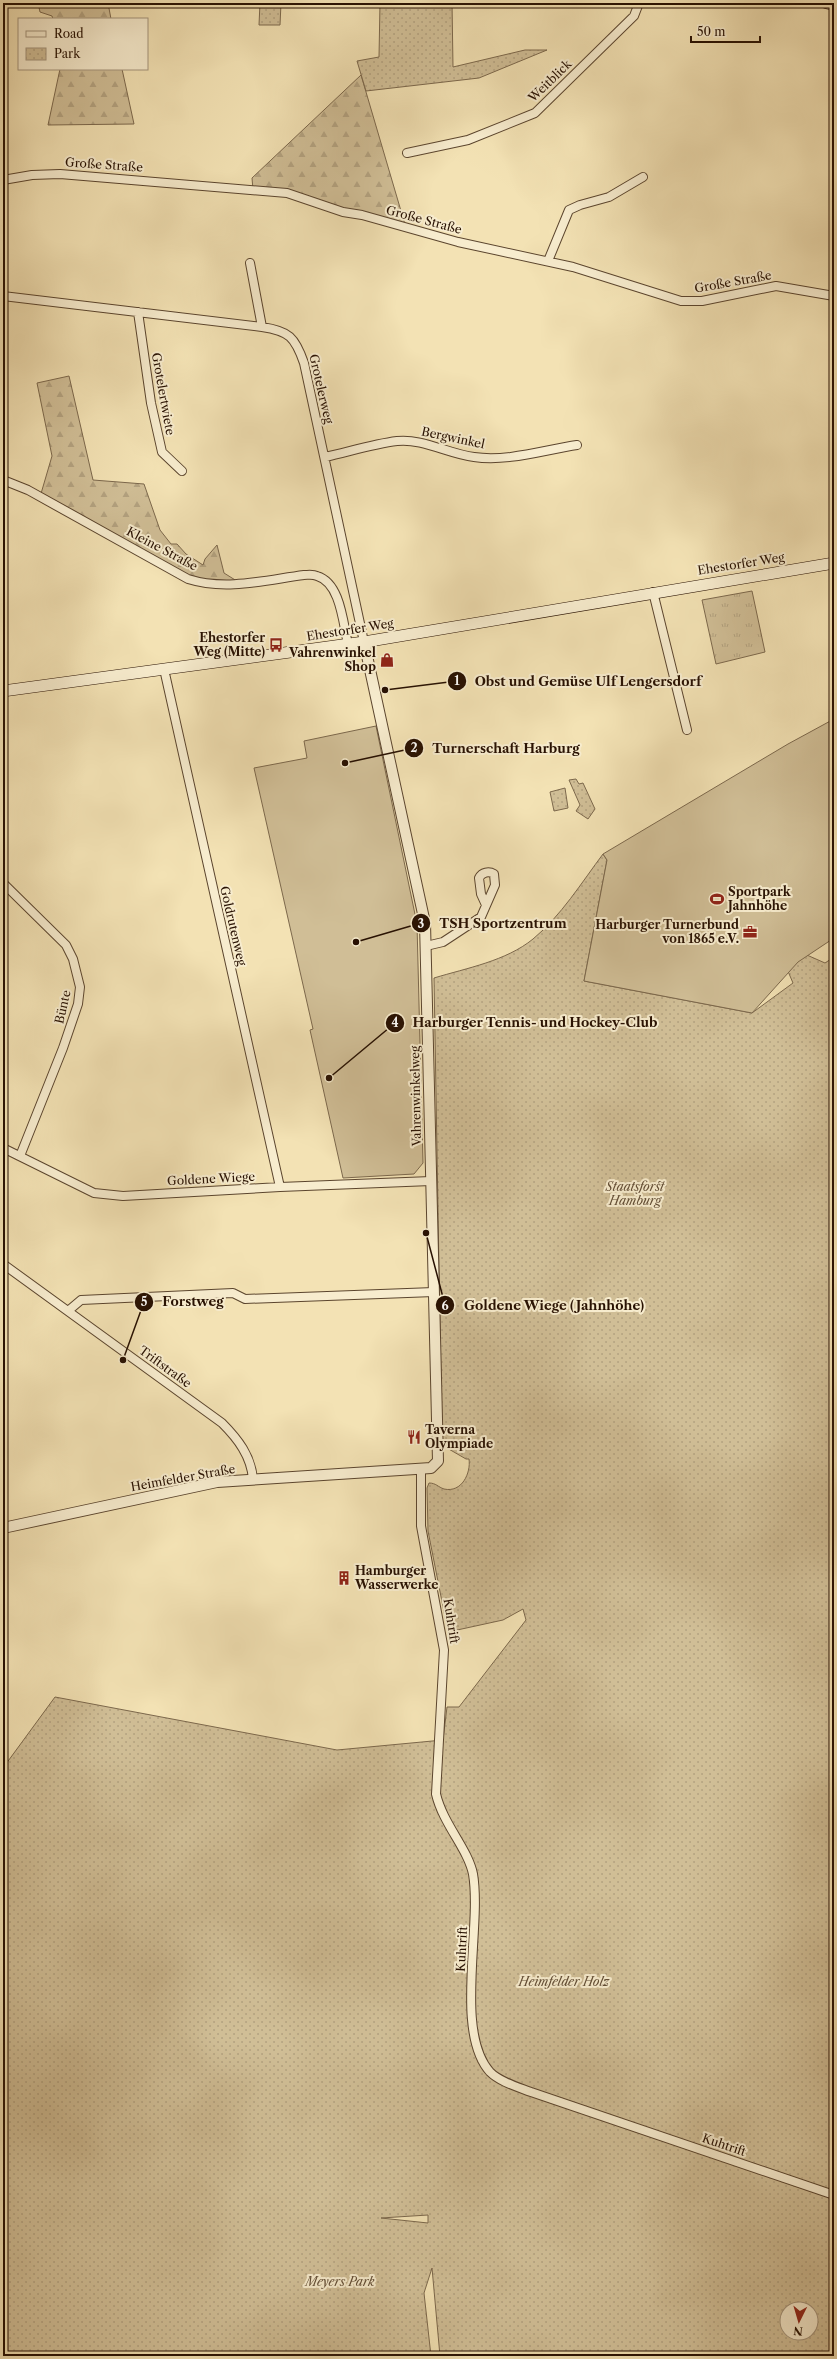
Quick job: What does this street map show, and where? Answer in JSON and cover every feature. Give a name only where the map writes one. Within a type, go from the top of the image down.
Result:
[{"type":"main road","name":"Ehestorfer Weg","points":[[3,691],[364,642],[653,592],[834,563]]},
{"type":"street","name":"Weitblick","points":[[407,153],[468,140],[535,113],[634,16],[639,3]]},
{"type":"street","points":[[826,3],[834,5]]},
{"type":"street","name":"Große Straße","points":[[3,180],[32,175],[60,174],[279,192],[343,212],[362,215],[458,242],[548,261],[681,301],[702,301],[776,286],[834,296]]},
{"type":"street","points":[[548,261],[569,210],[580,204],[608,197],[643,177]]},
{"type":"street","points":[[250,263],[262,327]]},
{"type":"street","name":"Grotelerweg","points":[[3,296],[262,327],[280,330],[297,344],[304,363],[364,642]]},
{"type":"street","name":"Grotelertwiete","points":[[138,312],[150,403],[162,452],[182,471]]},
{"type":"street","name":"Bergwinkel","points":[[325,457],[397,441],[410,441],[444,451],[485,458],[501,457],[577,445]]},
{"type":"street","name":"Kleine Straße","points":[[3,480],[28,490],[188,578],[204,584],[223,586],[304,575],[316,576],[324,580],[336,596],[348,644]]},
{"type":"street","points":[[653,592],[687,730]]},
{"type":"street","name":"Vahrenwinkelweg","points":[[364,642],[425,923],[438,1461]]},
{"type":"street","name":"Goldrutenweg","points":[[164,670],[280,1187]]},
{"type":"street","name":"Bünte","points":[[3,883],[66,945],[73,959],[80,987],[78,1004],[64,1048],[20,1156]]},
{"type":"street","points":[[426,946],[443,942],[468,927],[481,917],[486,905]]},
{"type":"street","name":"Goldene Wiege","points":[[3,1148],[94,1193],[123,1196],[280,1187],[431,1181]]},
{"type":"street","name":"Triftstraße","points":[[3,1264],[222,1423],[238,1442],[249,1459],[253,1479]]},
{"type":"street","points":[[68,1311],[81,1300],[233,1293],[245,1299],[434,1292]]},
{"type":"street","name":"Heimfelder Straße","points":[[3,1528],[217,1482],[433,1467],[438,1461]]},
{"type":"street","name":"Kuhtrift","points":[[421,1468],[421,1526],[444,1650],[436,1794],[442,1814],[472,1874],[476,1912],[472,2006],[474,2032],[483,2060],[491,2072],[531,2092],[834,2195]]},
{"type":"green space","points":[[38,3],[108,3],[111,18],[53,18],[52,16],[40,12]]},
{"type":"green space","points":[[260,3],[281,3],[280,25],[259,25]]},
{"type":"green space","points":[[380,3],[452,3],[453,67],[525,50],[547,50],[479,78],[366,91],[357,61],[379,57]]},
{"type":"green space","points":[[60,70],[122,70],[134,124],[48,125]]},
{"type":"green space","points":[[361,75],[406,228],[304,198],[253,190],[252,178]]},
{"type":"green space","points":[[69,376],[93,480],[144,484],[160,530],[171,544],[177,544],[186,554],[203,565],[205,559],[217,545],[224,573],[240,583],[204,584],[40,497],[52,456],[37,383]]},
{"type":"green space","points":[[752,591],[765,652],[716,664],[702,600]]},
{"type":"green space","name":"Sportpark Jahnhöhe","points":[[834,719],[834,938],[798,962],[752,1013],[584,981],[607,860],[603,854],[788,744]]},
{"type":"green space","points":[[376,726],[417,924],[423,1163],[414,1174],[343,1178],[310,1030],[313,1029],[254,768],[307,758],[304,741]]},
{"type":"green space","points":[[576,779],[579,784],[583,783],[595,809],[588,819],[576,811],[580,805],[569,780]]},
{"type":"green space","points":[[565,788],[568,808],[554,811],[550,792]]},
{"type":"green space","name":"Heimfelder Holz","points":[[603,854],[607,860],[584,981],[752,1013],[793,983],[784,962],[791,948],[825,963],[834,957],[834,2356],[440,2356],[432,2268],[424,2293],[431,2356],[3,2356],[3,1768],[55,1697],[337,1750],[443,1740],[447,1707],[459,1707],[526,1620],[523,1609],[503,1620],[448,1632],[428,1531],[427,1488],[429,1483],[435,1484],[444,1489],[456,1488],[467,1476],[469,1464],[469,1459],[466,1459],[447,1448],[442,1440],[434,978],[486,963],[522,947],[553,920]],"holes":[[[428,2215],[428,2223],[381,2218]]]},
{"type":"place","name":"Ehestorfer Weg (Mitte)","points":[[276,645]]},
{"type":"place","name":"Vahrenwinkel Shop","points":[[387,660]]},
{"type":"place","name":"Obst und Gemüse Ulf Lengersdorf","points":[[385,690]]},
{"type":"place","name":"Turnerschaft Harburg","points":[[345,763]]},
{"type":"place","name":"Sportpark Jahnhöhe","points":[[717,899]]},
{"type":"place","name":"Harburger Turnerbund von 1865 e.V.","points":[[750,932]]},
{"type":"place","name":"TSH Sportzentrum","points":[[356,942]]},
{"type":"place","name":"Harburger Tennis- und Hockey-Club","points":[[329,1078]]},
{"type":"place","name":"Goldene Wiege (Jahnhöhe)","points":[[426,1233]]},
{"type":"place","name":"Forstweg","points":[[123,1360]]},
{"type":"place","name":"Taverna Olympiade","points":[[414,1437]]},
{"type":"place","name":"Hamburger Wasserwerke","points":[[344,1578]]},
{"type":"park label","name":"Staatsforst Hamburg","points":[[635,1194]]},
{"type":"park label","name":"Meyers Park","points":[[340,2282]]}]
